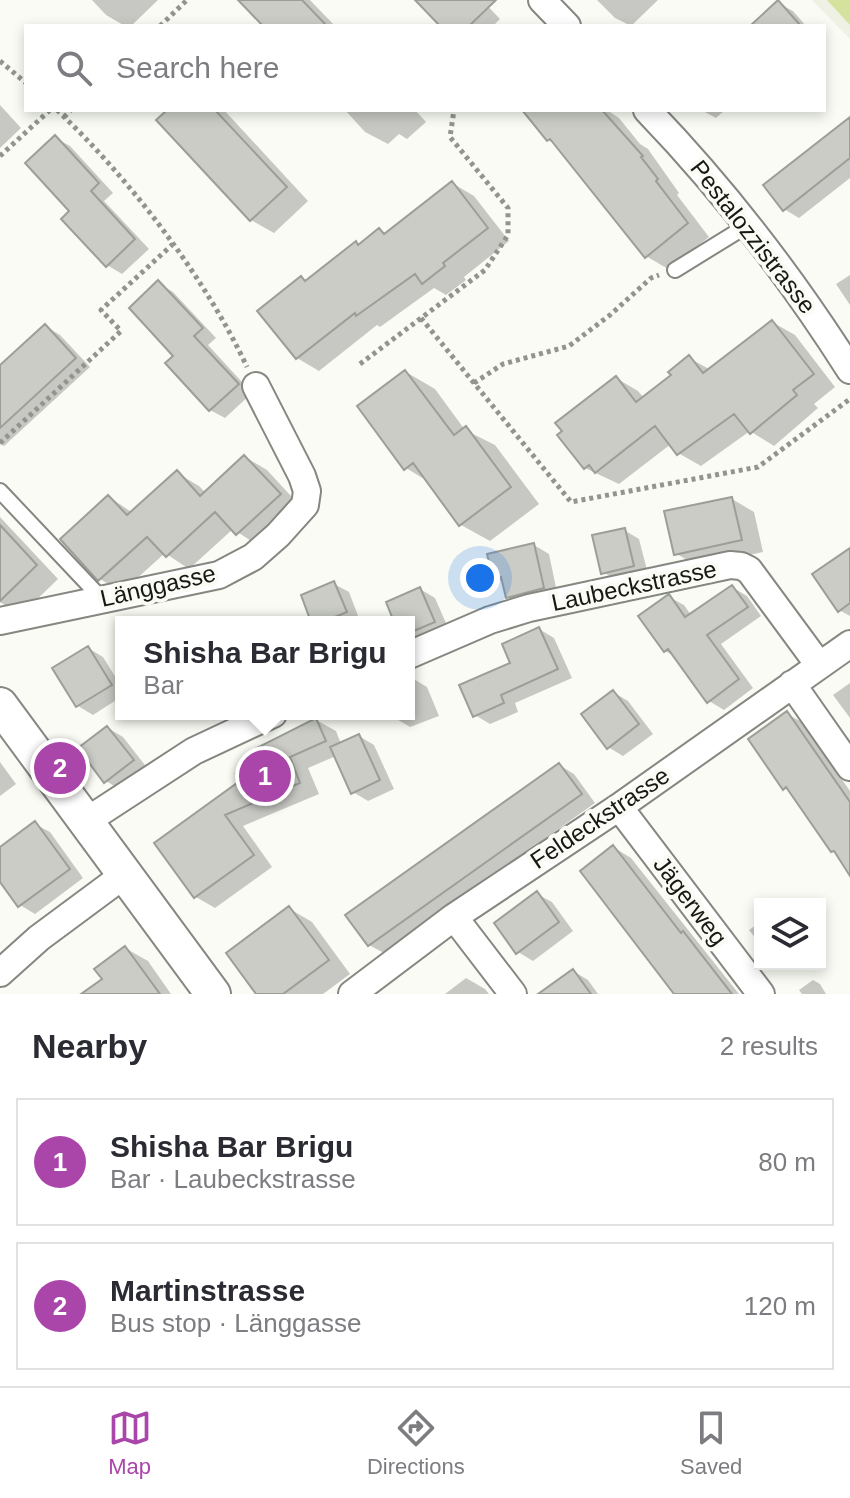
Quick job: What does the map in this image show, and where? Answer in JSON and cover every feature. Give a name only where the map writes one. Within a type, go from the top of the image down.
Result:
[{"type":"street","points":[[542,0],[565,24]]},
{"type":"street","name":"Pestalozzistrasse","points":[[649,112],[748,225],[795,287],[850,370]]},
{"type":"street","name":"Länggasse","points":[[0,621],[219,575],[253,557],[278,535],[305,505],[307,491],[256,386]]},
{"type":"street","name":"Laubeckstrasse","points":[[415,652],[490,620],[529,608],[730,565],[749,570],[819,665]]},
{"type":"street","name":"Feldeckstrasse","points":[[352,994],[454,917],[619,807],[850,644]]},
{"type":"street","points":[[792,684],[850,767]]},
{"type":"street","points":[[0,705],[213,994]]},
{"type":"street","points":[[85,822],[194,751],[260,720]]},
{"type":"street","name":"Jägerweg","points":[[619,807],[761,994]]},
{"type":"street","points":[[0,973],[39,938],[124,875]]},
{"type":"street","points":[[454,917],[513,994]]},
{"type":"lane","points":[[675,270],[748,225]]},
{"type":"lane","points":[[0,491],[102,599]]},
{"type":"path","points":[[162,24],[187,0]]},
{"type":"path","points":[[0,61],[24,81]]},
{"type":"path","points":[[0,156],[48,112]]},
{"type":"path","points":[[59,112],[109,165],[173,244],[226,324],[256,386]]},
{"type":"path","points":[[64,117],[69,112]]},
{"type":"path","points":[[360,364],[485,270],[508,235],[508,208],[450,137],[454,112]]},
{"type":"path","points":[[0,443],[121,331],[101,310],[173,244]]},
{"type":"path","points":[[473,383],[503,364],[569,346],[651,278],[675,270]]},
{"type":"path","points":[[421,318],[571,502],[758,467],[850,399]]},
{"type":"shaded area","points":[[812,0],[850,0],[850,39]]},
{"type":"green space","points":[[827,0],[850,0],[850,25]]},
{"type":"building","points":[[238,0],[302,0],[325,24],[261,24]]},
{"type":"building","points":[[415,0],[496,0],[471,24],[438,24]]},
{"type":"building","points":[[778,0],[799,24],[752,24]]},
{"type":"building","points":[[165,112],[217,112],[287,187],[250,221],[156,120]]},
{"type":"building","points":[[524,112],[604,112],[643,156],[658,179],[656,181],[688,223],[645,258],[550,139],[547,141]]},
{"type":"building","points":[[850,117],[850,158],[783,211],[763,185]]},
{"type":"building","points":[[55,135],[99,183],[91,191],[135,239],[106,267],[61,219],[69,211],[25,163]]},
{"type":"building","points":[[452,181],[488,228],[443,263],[445,266],[422,284],[415,274],[356,316],[355,313],[296,359],[257,311],[301,276],[305,281],[356,241],[358,245],[379,228],[384,234]]},
{"type":"building","points":[[158,280],[203,328],[194,336],[239,384],[209,411],[165,363],[173,356],[129,308]]},
{"type":"building","points":[[772,320],[814,374],[793,390],[797,395],[750,434],[734,414],[677,455],[655,426],[595,473],[589,465],[584,469],[557,435],[562,431],[555,423],[616,376],[636,402],[671,375],[668,372],[689,355],[703,373]]},
{"type":"building","points":[[45,324],[76,358],[0,428],[0,365]]},
{"type":"building","points":[[405,370],[454,435],[466,426],[511,487],[459,526],[413,463],[404,470],[357,406]]},
{"type":"building","points":[[244,455],[281,494],[236,535],[215,512],[166,557],[147,537],[98,581],[60,539],[108,495],[127,515],[177,470],[200,496]]},
{"type":"building","points":[[732,497],[742,540],[674,555],[664,511]]},
{"type":"building","points":[[0,525],[37,565],[0,601]]},
{"type":"building","points":[[625,528],[634,566],[601,574],[592,535]]},
{"type":"building","points":[[534,543],[544,588],[506,598],[501,577],[493,579],[487,554]]},
{"type":"building","points":[[850,548],[850,603],[838,612],[812,574]]},
{"type":"building","points":[[334,581],[347,612],[337,616],[309,616],[301,595]]},
{"type":"building","points":[[732,585],[748,607],[707,635],[739,679],[707,703],[668,649],[664,652],[638,616],[669,594],[685,617]]},
{"type":"building","points":[[420,587],[435,622],[415,630],[415,616],[392,616],[386,602]]},
{"type":"building","points":[[539,627],[558,669],[501,695],[504,703],[473,717],[459,685],[510,663],[502,644]]},
{"type":"building","points":[[88,646],[112,685],[76,707],[52,668]]},
{"type":"building","points":[[613,690],[639,724],[607,749],[581,714]]},
{"type":"building","points":[[787,711],[850,802],[850,876],[748,739]]},
{"type":"building","points":[[312,720],[317,720],[326,741],[290,757],[300,783],[225,815],[254,855],[194,898],[154,843],[241,780],[236,774],[258,767],[251,751]]},
{"type":"building","points":[[107,726],[134,760],[104,783],[78,748]]},
{"type":"building","points":[[359,734],[380,780],[351,794],[330,747]]},
{"type":"building","points":[[559,763],[582,794],[368,946],[345,915]]},
{"type":"building","points":[[35,821],[70,869],[18,907],[0,882],[0,847]]},
{"type":"building","points":[[613,845],[732,994],[674,994],[580,871]]},
{"type":"building","points":[[537,891],[559,922],[516,954],[494,923]]},
{"type":"building","points":[[289,906],[329,960],[283,994],[256,994],[226,953]]},
{"type":"building","points":[[125,946],[160,994],[81,994],[102,979],[94,969]]},
{"type":"building","points":[[573,969],[591,994],[538,994]]},
{"type":"place","name":"Martinstrasse","points":[[60,768]]},
{"type":"place","name":"Shisha Bar Brigu","points":[[265,776]]}]
